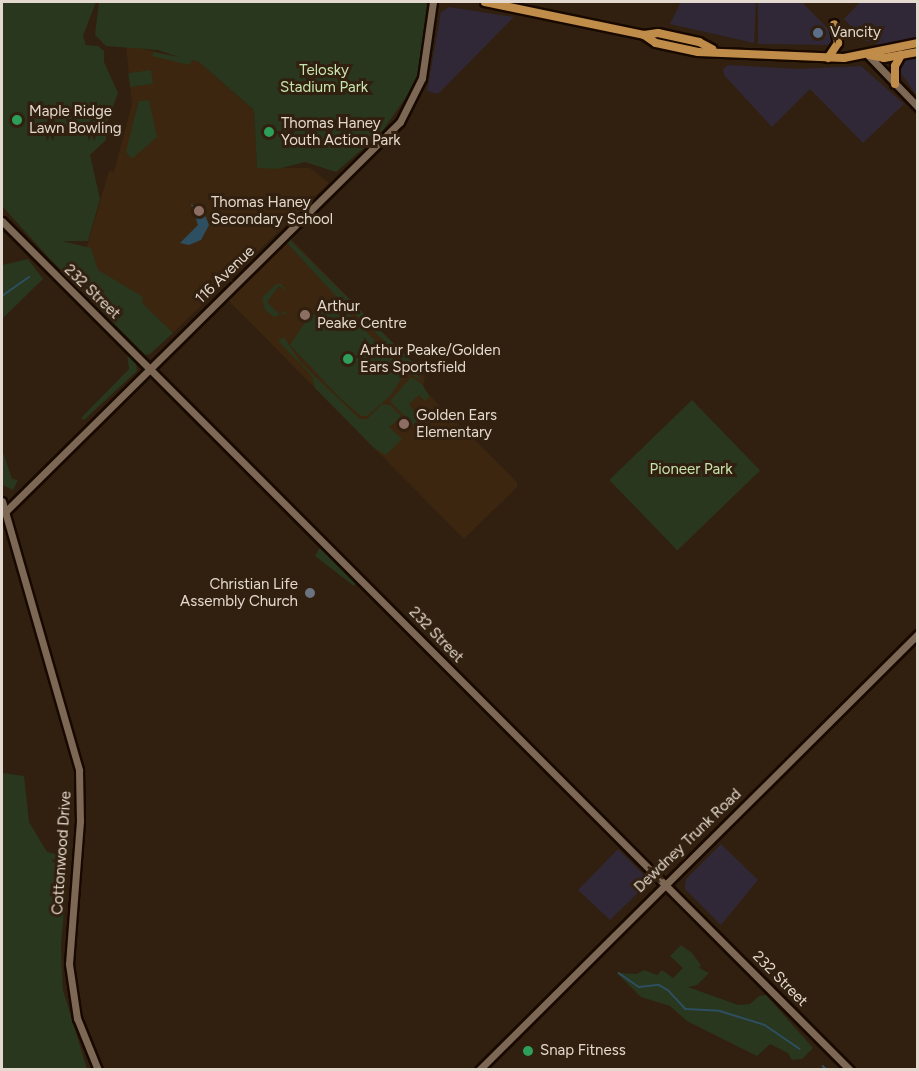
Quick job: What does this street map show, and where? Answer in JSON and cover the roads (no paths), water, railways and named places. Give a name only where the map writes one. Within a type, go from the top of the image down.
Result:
[{"type":"main road","name":"116 Avenue","points":[[5,512],[404,117],[422,78],[434,2]]},
{"type":"main road","points":[[485,2],[644,35],[656,43],[684,49],[714,50],[765,57],[828,58],[867,54],[918,43]]},
{"type":"main road","points":[[828,58],[838,43],[834,24]]},
{"type":"main road","points":[[867,54],[884,58],[918,52]]},
{"type":"main road","points":[[867,54],[918,107]]},
{"type":"main road","points":[[895,84],[895,66],[901,55]]},
{"type":"main road","name":"232 Street","points":[[2,221],[850,1070]]},
{"type":"main road","name":"Cottonwood Drive","points":[[2,501],[79,770],[80,821],[69,964],[77,1018],[98,1070]]},
{"type":"main road","name":"Dewdney Trunk Road","points":[[479,1070],[918,634]]},
{"type":"water","points":[[191,204],[203,210],[209,225],[201,240],[189,245],[180,243],[198,225]]},
{"type":"waterway","points":[[2,296],[29,277]]},
{"type":"waterway","points":[[619,973],[639,987],[659,985],[668,990],[686,1009],[720,1011],[765,1025],[800,1049]]},
{"type":"waterway","points":[[823,1066],[827,1070]]},
{"type":"place","name":"Vancity","points":[[818,33]]},
{"type":"place","name":"Maple Ridge Lawn Bowling","points":[[17,120]]},
{"type":"place","name":"Thomas Haney Youth Action Park","points":[[269,132]]},
{"type":"place","name":"Thomas Haney Secondary School","points":[[199,211]]},
{"type":"place","name":"Arthur Peake Centre","points":[[305,315]]},
{"type":"place","name":"Arthur Peake/Golden Ears Sportsfield","points":[[348,359]]},
{"type":"place","name":"Golden Ears Elementary","points":[[404,424]]},
{"type":"place","name":"Christian Life Assembly Church","points":[[310,593]]},
{"type":"place","name":"Snap Fitness","points":[[528,1051]]},
{"type":"park label","name":"Telosky Stadium Park","points":[[324,78]]},
{"type":"park label","name":"Pioneer Park","points":[[691,470]]}]
